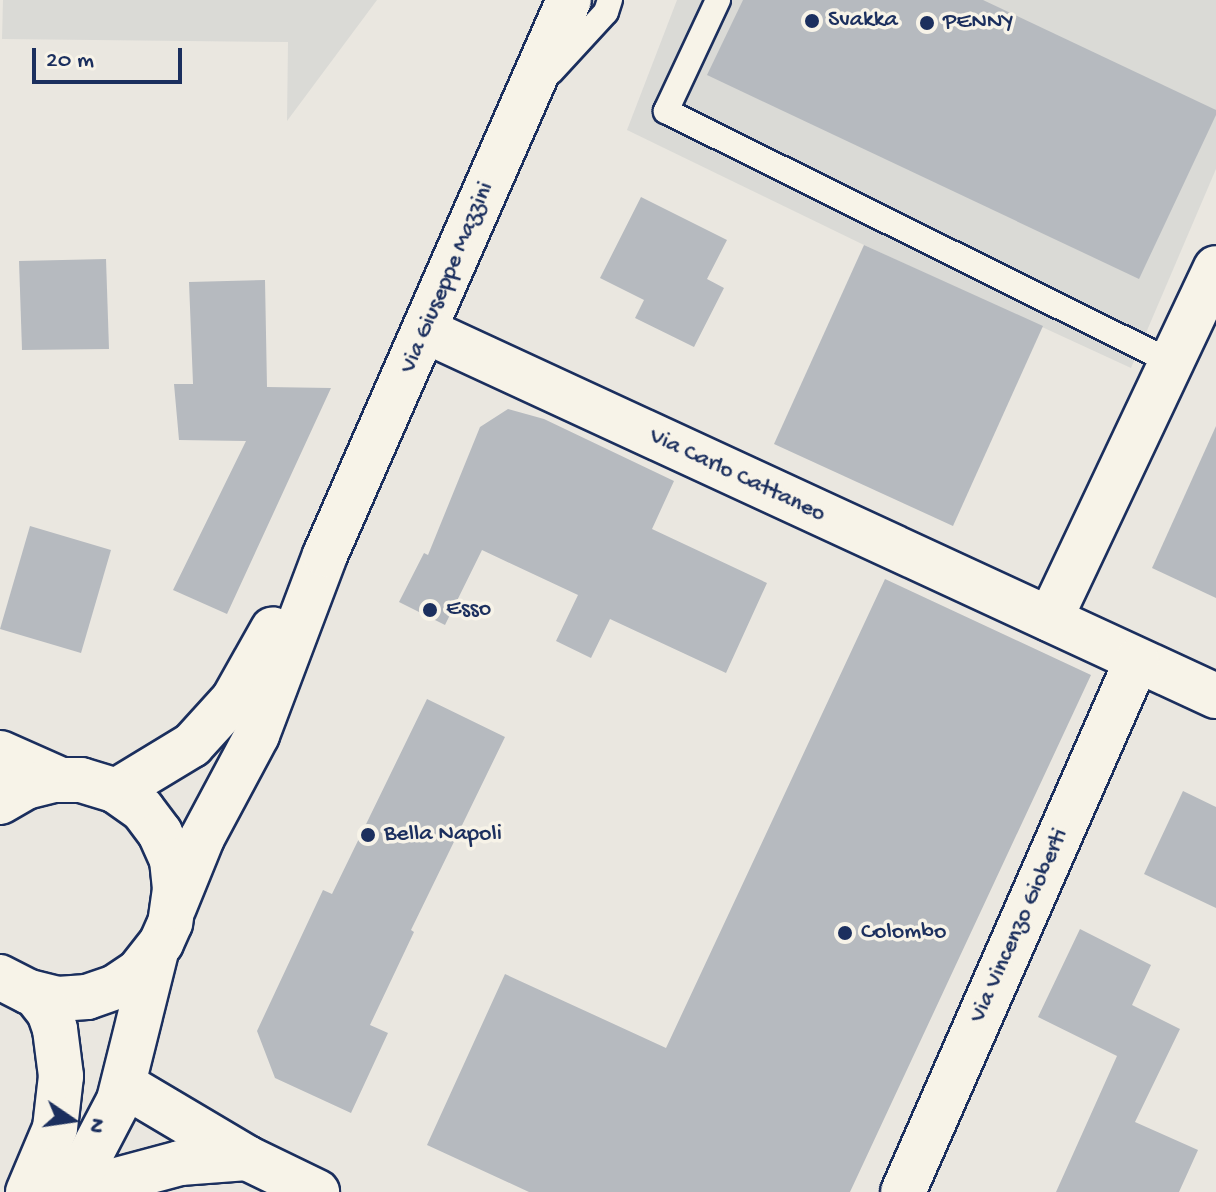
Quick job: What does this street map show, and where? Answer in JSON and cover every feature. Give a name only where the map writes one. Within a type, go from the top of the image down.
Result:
[{"type":"street","name":"Via Giuseppe Mazzini","points":[[156,952],[198,847],[257,735],[325,555],[569,0]]},
{"type":"street","points":[[1050,619],[1216,268]]},
{"type":"street","name":"Via Carlo Cattaneo","points":[[426,331],[1216,696]]},
{"type":"street","name":"Via Giuseppe Mazzini","points":[[116,791],[192,745],[217,719],[248,675],[283,611],[325,555]]},
{"type":"street","name":"Via Vincenzo Gioberti","points":[[903,1192],[1137,660]]},
{"type":"street","points":[[0,753],[59,779]]},
{"type":"street","points":[[0,802],[31,785],[59,779],[81,780],[116,791],[142,809],[164,839],[175,877],[174,907]]},
{"type":"street","points":[[17,985],[67,999],[96,995],[127,980],[156,952]]},
{"type":"street","points":[[72,1192],[110,1122],[124,1085],[156,952]]},
{"type":"street","points":[[17,985],[49,1012],[55,1029],[61,1076],[55,1128],[28,1192]]},
{"type":"street","points":[[124,1085],[247,1158],[317,1192]]},
{"type":"street","points":[[72,1192],[180,1163],[247,1158]]},
{"type":"lane","points":[[525,100],[606,12],[610,0]]},
{"type":"lane","points":[[718,0],[666,111],[1171,362]]},
{"type":"shaded area","points":[[3,0],[377,0],[287,121],[288,42],[2,39]]},
{"type":"shaded area","points":[[677,0],[1216,0],[1216,169],[1131,368],[864,245],[627,130]]},
{"type":"building","points":[[743,0],[983,0],[1216,110],[1216,115],[1139,279],[707,75]]},
{"type":"building","points":[[641,197],[727,240],[707,279],[724,288],[694,347],[635,318],[644,300],[600,278]]},
{"type":"building","points":[[864,245],[1043,326],[953,526],[774,444]]},
{"type":"building","points":[[106,259],[109,349],[22,350],[19,261]]},
{"type":"building","points":[[265,280],[267,387],[331,388],[227,614],[173,590],[246,441],[179,440],[174,384],[193,384],[189,282]]},
{"type":"building","points":[[508,409],[544,419],[674,481],[652,529],[767,583],[726,673],[610,619],[591,658],[556,641],[578,595],[482,550],[445,625],[399,602],[424,553],[428,555],[480,427]]},
{"type":"building","points":[[1216,426],[1216,598],[1152,568]]},
{"type":"building","points":[[30,526],[111,550],[81,653],[0,629]]},
{"type":"building","name":"Colombo","points":[[885,579],[1091,675],[850,1192],[529,1192],[427,1145],[505,974],[666,1048]]},
{"type":"building","points":[[427,699],[505,737],[411,930],[414,932],[370,1025],[388,1033],[351,1113],[275,1078],[257,1031],[323,890],[332,894]]},
{"type":"building","points":[[1183,791],[1216,807],[1216,908],[1144,874]]},
{"type":"building","points":[[1080,929],[1151,965],[1132,1005],[1180,1029],[1135,1122],[1198,1150],[1179,1192],[1056,1192],[1117,1056],[1038,1017]]},
{"type":"place","name":"Svakka","points":[[812,21]]},
{"type":"place","name":"PENNY","points":[[927,23]]},
{"type":"place","name":"Esso","points":[[430,610]]},
{"type":"place","name":"Bella Napoli","points":[[368,835]]},
{"type":"place","name":"Colombo","points":[[845,933]]}]
